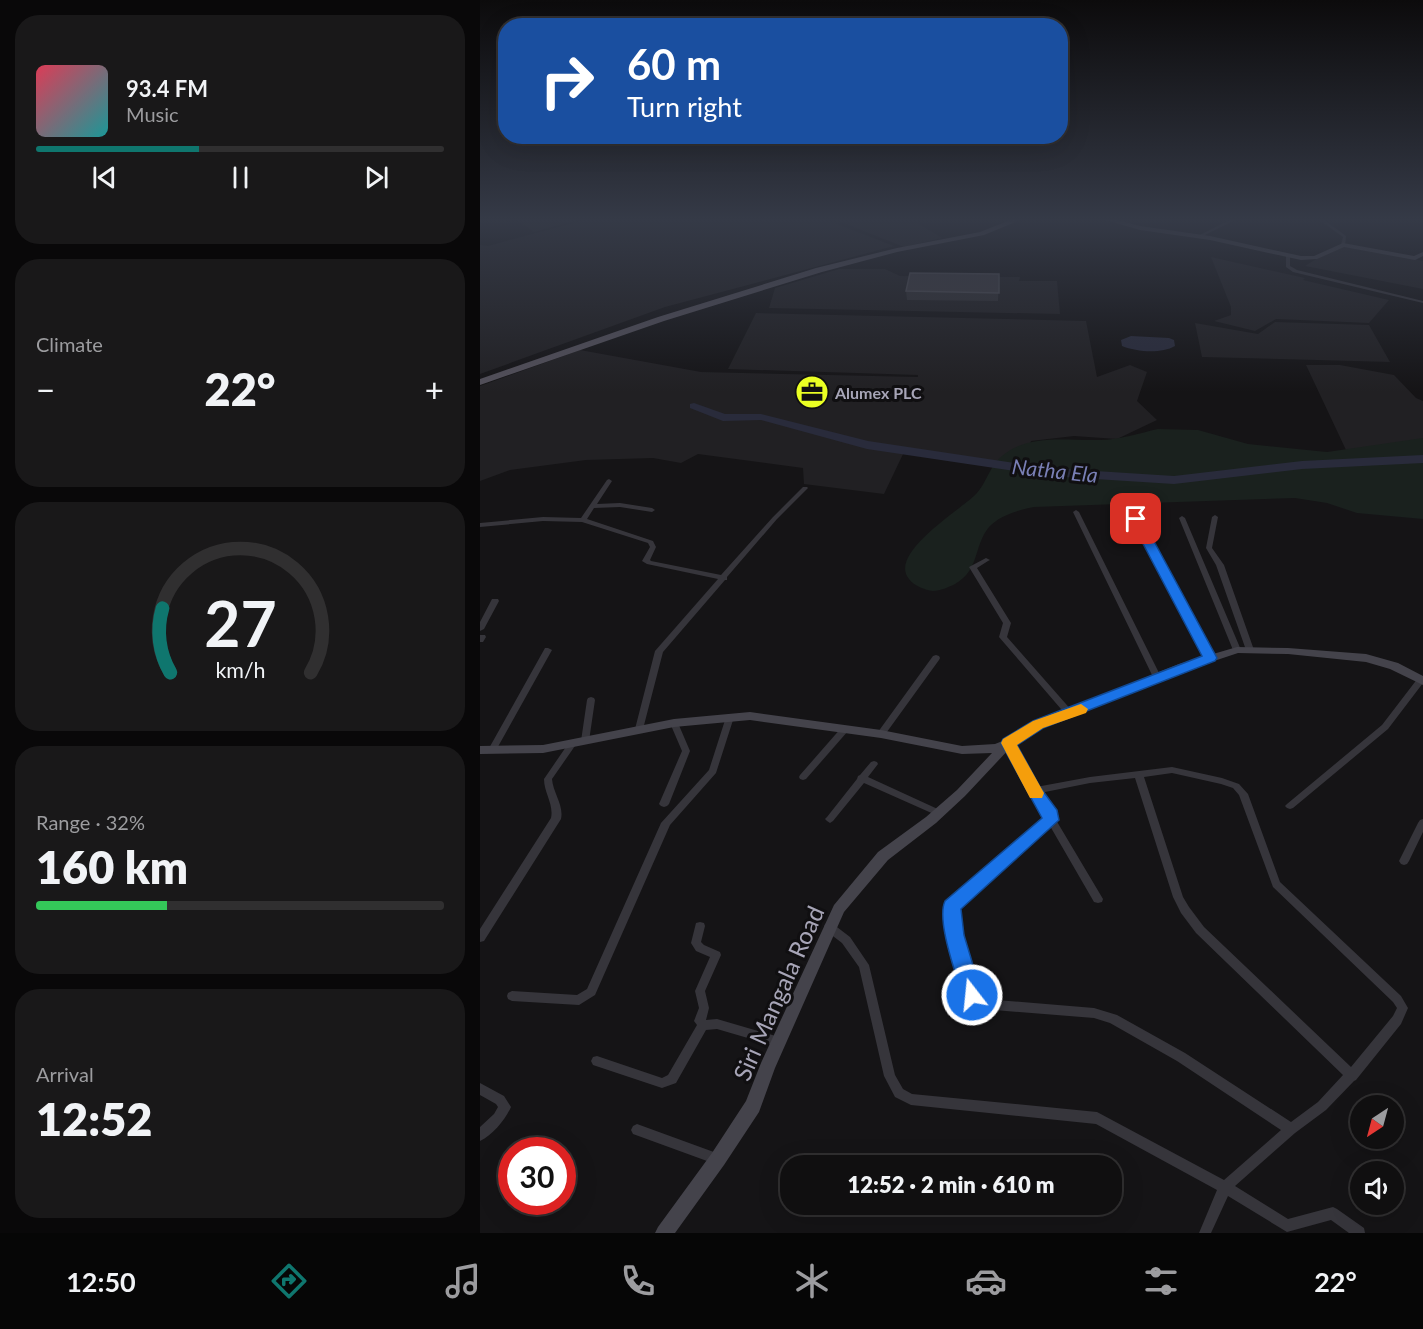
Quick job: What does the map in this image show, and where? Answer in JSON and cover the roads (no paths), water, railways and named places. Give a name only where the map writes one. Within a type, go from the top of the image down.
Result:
[{"type":"main road","points":[[480,382],[661,319],[798,277]]},
{"type":"street","points":[[1314,277],[1423,302]]},
{"type":"street","points":[[583,520],[609,481]]},
{"type":"street","points":[[639,729],[659,651],[775,518],[805,488]]},
{"type":"street","points":[[592,506],[620,505],[652,510]]},
{"type":"street","points":[[1076,512],[1157,677]]},
{"type":"street","points":[[1215,517],[1209,548],[1220,565],[1250,650]]},
{"type":"street","points":[[1182,518],[1238,650]]},
{"type":"street","points":[[480,525],[543,519],[583,520],[651,542],[653,547],[646,561],[649,563],[724,578]]},
{"type":"street","points":[[1136,519],[1210,658]]},
{"type":"street","points":[[986,560],[973,567],[1007,623],[1003,637],[1070,714]]},
{"type":"street","points":[[481,636],[495,602]]},
{"type":"street","points":[[483,751],[548,650]]},
{"type":"street","points":[[483,751],[532,751],[639,729],[730,717],[767,718],[881,734],[962,750],[996,748],[1009,743],[1038,725],[1157,677],[1238,650],[1366,657],[1394,666],[1422,680],[1385,727],[1290,806]]},
{"type":"street","points":[[881,734],[936,658]]},
{"type":"street","points":[[480,938],[556,819],[558,812],[548,779],[579,742],[591,700]]},
{"type":"street","points":[[512,996],[579,999],[591,992],[666,823],[713,771],[730,717]]},
{"type":"street","points":[[664,804],[686,751],[674,723]]},
{"type":"street","points":[[803,777],[845,729]]},
{"type":"street","points":[[1009,743],[1034,791],[1051,814],[1051,820],[1098,899]]},
{"type":"street","name":"Siri Mangala Road","points":[[664,1233],[753,1106],[829,927],[839,909],[883,856],[961,794],[1009,743]]},
{"type":"street","points":[[830,819],[874,764]]},
{"type":"street","points":[[1034,791],[1090,780],[1139,776],[1172,770],[1236,786],[1243,794],[1276,884],[1398,999],[1403,1008],[1352,1076],[1322,1106],[1291,1129],[1225,1187],[1205,1233]]},
{"type":"street","points":[[1139,776],[1178,897],[1185,910],[1200,930],[1352,1076]]},
{"type":"street","points":[[861,778],[939,813]]},
{"type":"street","points":[[1051,820],[952,907],[955,935],[972,995],[982,1004],[1094,1013],[1113,1019],[1181,1057],[1291,1129]]},
{"type":"street","points":[[1404,861],[1423,823]]},
{"type":"street","points":[[700,926],[696,943],[700,948],[716,955],[700,991],[704,1008],[700,1021],[703,1025]]},
{"type":"street","points":[[829,927],[846,940],[864,966],[890,1076],[899,1093],[911,1099],[1097,1118],[1225,1187],[1287,1226],[1333,1213],[1359,1233]]},
{"type":"street","points":[[703,1025],[717,1024],[779,1042]]},
{"type":"street","points":[[597,1061],[662,1083],[668,1082],[672,1079],[703,1025]]},
{"type":"street","points":[[480,1089],[500,1100],[505,1107],[498,1118],[480,1135]]},
{"type":"street","points":[[637,1130],[718,1159]]},
{"type":"water","points":[[1131,336],[1169,338],[1174,340],[1175,346],[1169,349],[1149,351],[1122,346],[1121,340]]},
{"type":"waterway","name":"Natha Ela","points":[[694,406],[723,418],[761,417],[867,445],[1048,472],[1174,480],[1302,465],[1423,459]]},
{"type":"place","name":"Alumex PLC","points":[[812,392]]}]
